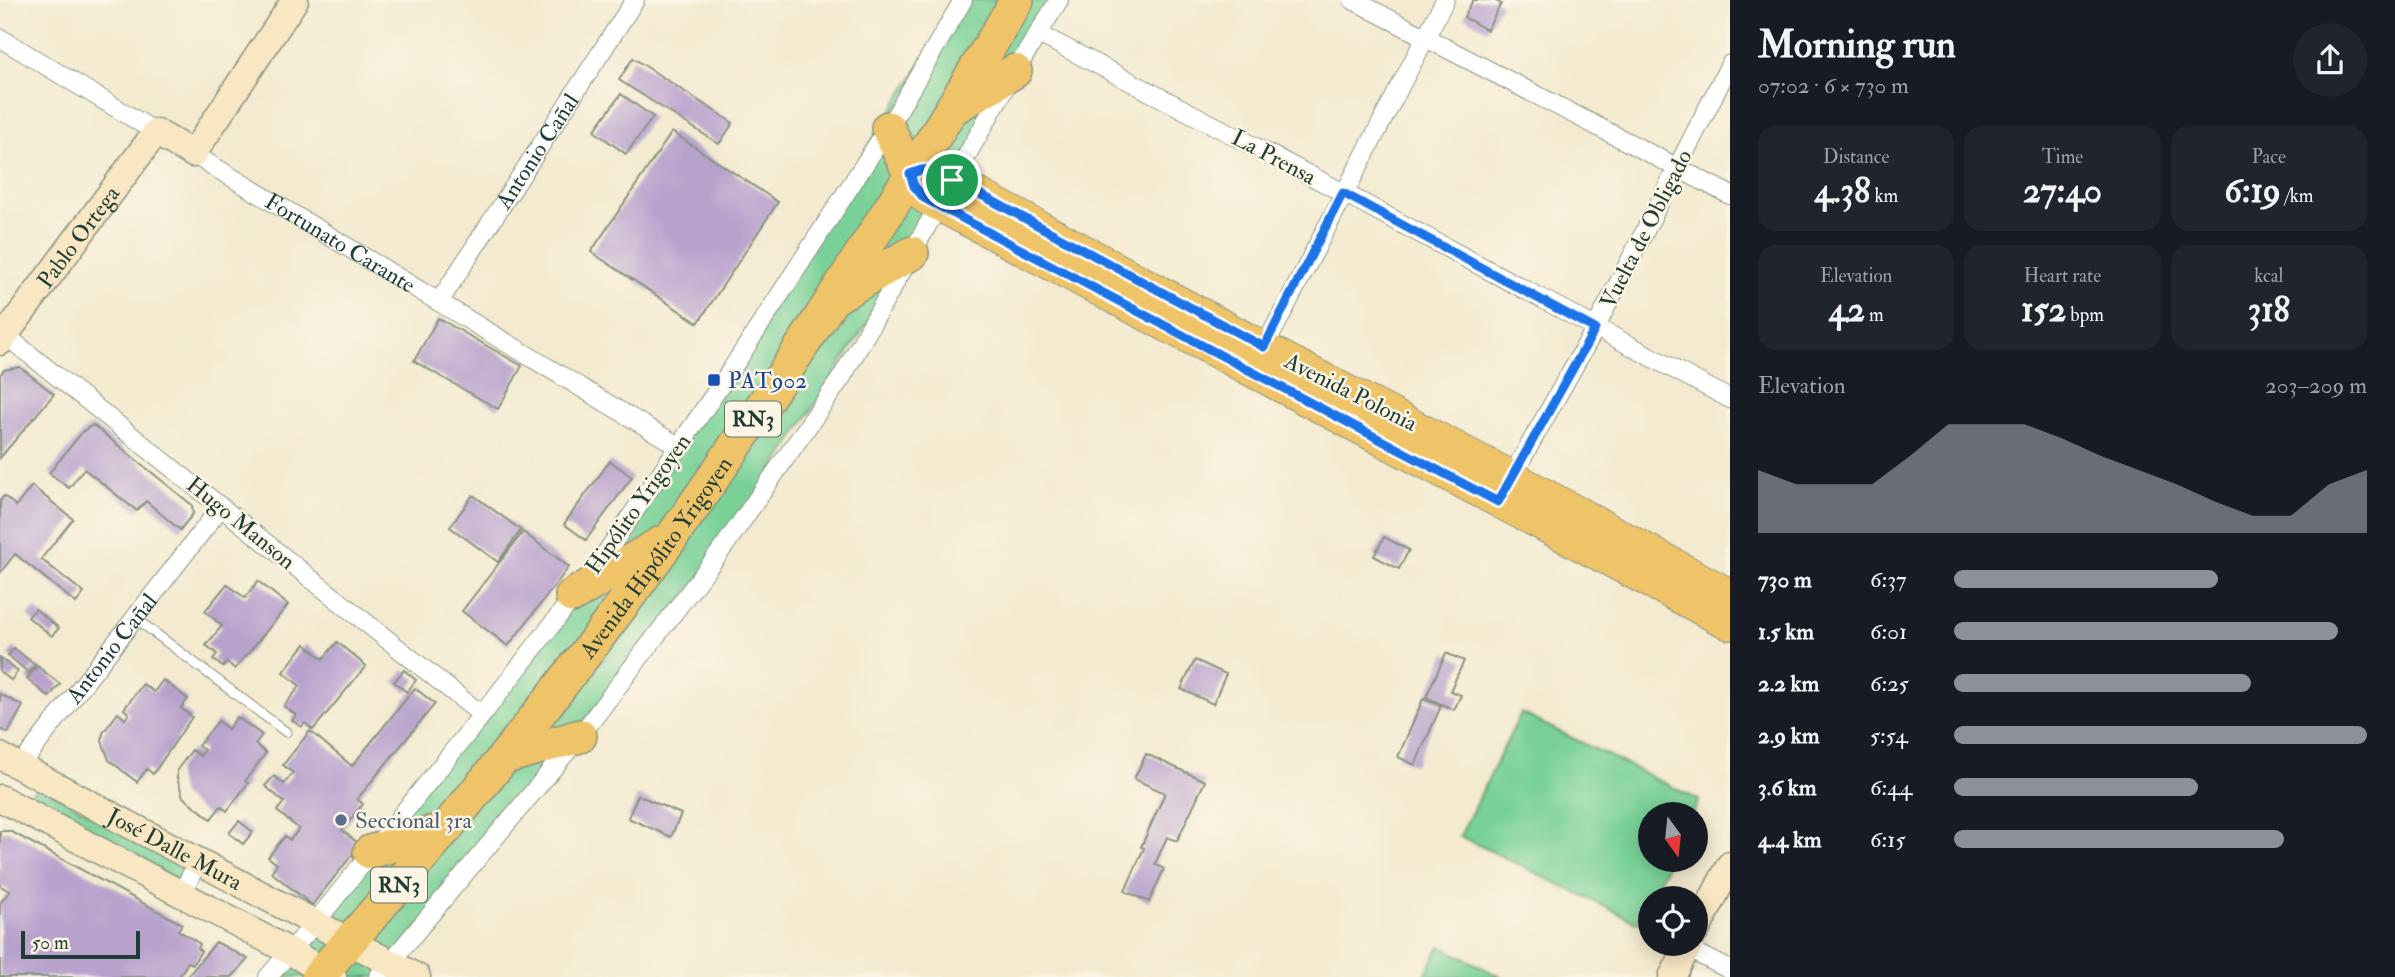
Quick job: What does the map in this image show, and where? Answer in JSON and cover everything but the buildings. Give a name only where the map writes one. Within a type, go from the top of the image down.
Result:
[{"type":"highway","name":"Avenida Hipólito Yrigoyen","points":[[325,975],[506,757],[672,536],[832,299],[1017,0]]},
{"type":"highway","points":[[952,109],[1015,71]]},
{"type":"highway","points":[[888,128],[910,174]]},
{"type":"highway","points":[[832,299],[912,253]]},
{"type":"highway","points":[[572,596],[672,536]]},
{"type":"highway","points":[[506,757],[580,736]]},
{"type":"highway","points":[[370,852],[447,828]]},
{"type":"main road","points":[[192,154],[295,0]]},
{"type":"main road","name":"Fortunato Carante","points":[[156,132],[192,154]]},
{"type":"main road","name":"Pablo Ortega","points":[[2,336],[156,132]]},
{"type":"main road","name":"Avenida Polonia","points":[[1730,594],[1512,476],[1258,359],[938,206],[919,194],[910,174],[933,169],[1258,359],[1498,502],[1730,625]]},
{"type":"main road","name":"Antonio Cañal","points":[[0,790],[10,761]]},
{"type":"main road","name":"José Dalle Mura","points":[[10,761],[350,942],[384,970],[417,977]]},
{"type":"main road","name":"José Dalle Mura","points":[[0,798],[291,952],[325,975]]},
{"type":"main road","points":[[1708,908],[1730,865]]},
{"type":"main road","points":[[1672,977],[1683,956]]},
{"type":"street","name":"Antonio Cañal","points":[[439,302],[635,0]]},
{"type":"street","name":"Hipólito Yrigoyen","points":[[268,977],[482,715],[595,569],[731,370],[888,128],[963,0]]},
{"type":"street","points":[[384,970],[580,736],[723,548],[842,377],[952,180],[1059,0]]},
{"type":"street","points":[[1353,0],[1730,195]]},
{"type":"street","points":[[1258,359],[1445,0]]},
{"type":"street","name":"La Prensa","points":[[1040,34],[1730,400]]},
{"type":"street","name":"Fortunato Carante","points":[[0,38],[156,132]]},
{"type":"street","name":"Vuelta de Obligado","points":[[1498,502],[1595,329],[1730,64]]},
{"type":"street","name":"Fortunato Carante","points":[[192,154],[678,446]]},
{"type":"street","name":"Hugo Manson","points":[[2,336],[482,715]]},
{"type":"street","name":"Antonio Cañal","points":[[10,761],[135,618],[221,507]]},
{"type":"street","points":[[181,894],[198,862]]},
{"type":"street","points":[[1708,954],[1730,970]]},
{"type":"lane","points":[[135,618],[286,732]]},
{"type":"green space","points":[[963,0],[1059,0],[953,179],[1264,347],[938,206],[912,253],[723,548],[390,963],[417,977],[268,977],[595,569]]},
{"type":"green space","points":[[1521,713],[1699,800],[1638,802],[1638,872],[1664,872],[1656,886],[1638,886],[1638,923],[1460,836]]},
{"type":"green space","points":[[41,787],[183,864],[184,875],[177,879],[32,805],[29,794]]},
{"type":"green space","points":[[1440,946],[1501,977],[1424,977]]},
{"type":"place","name":"PAT902","points":[[714,380]]},
{"type":"place","name":"Seccional 3ra","points":[[341,820]]},
{"type":"route","points":[[933,169],[952,180],[1264,347],[1343,193],[1595,329],[1498,502],[924,198],[914,186],[910,174],[933,169]]}]
